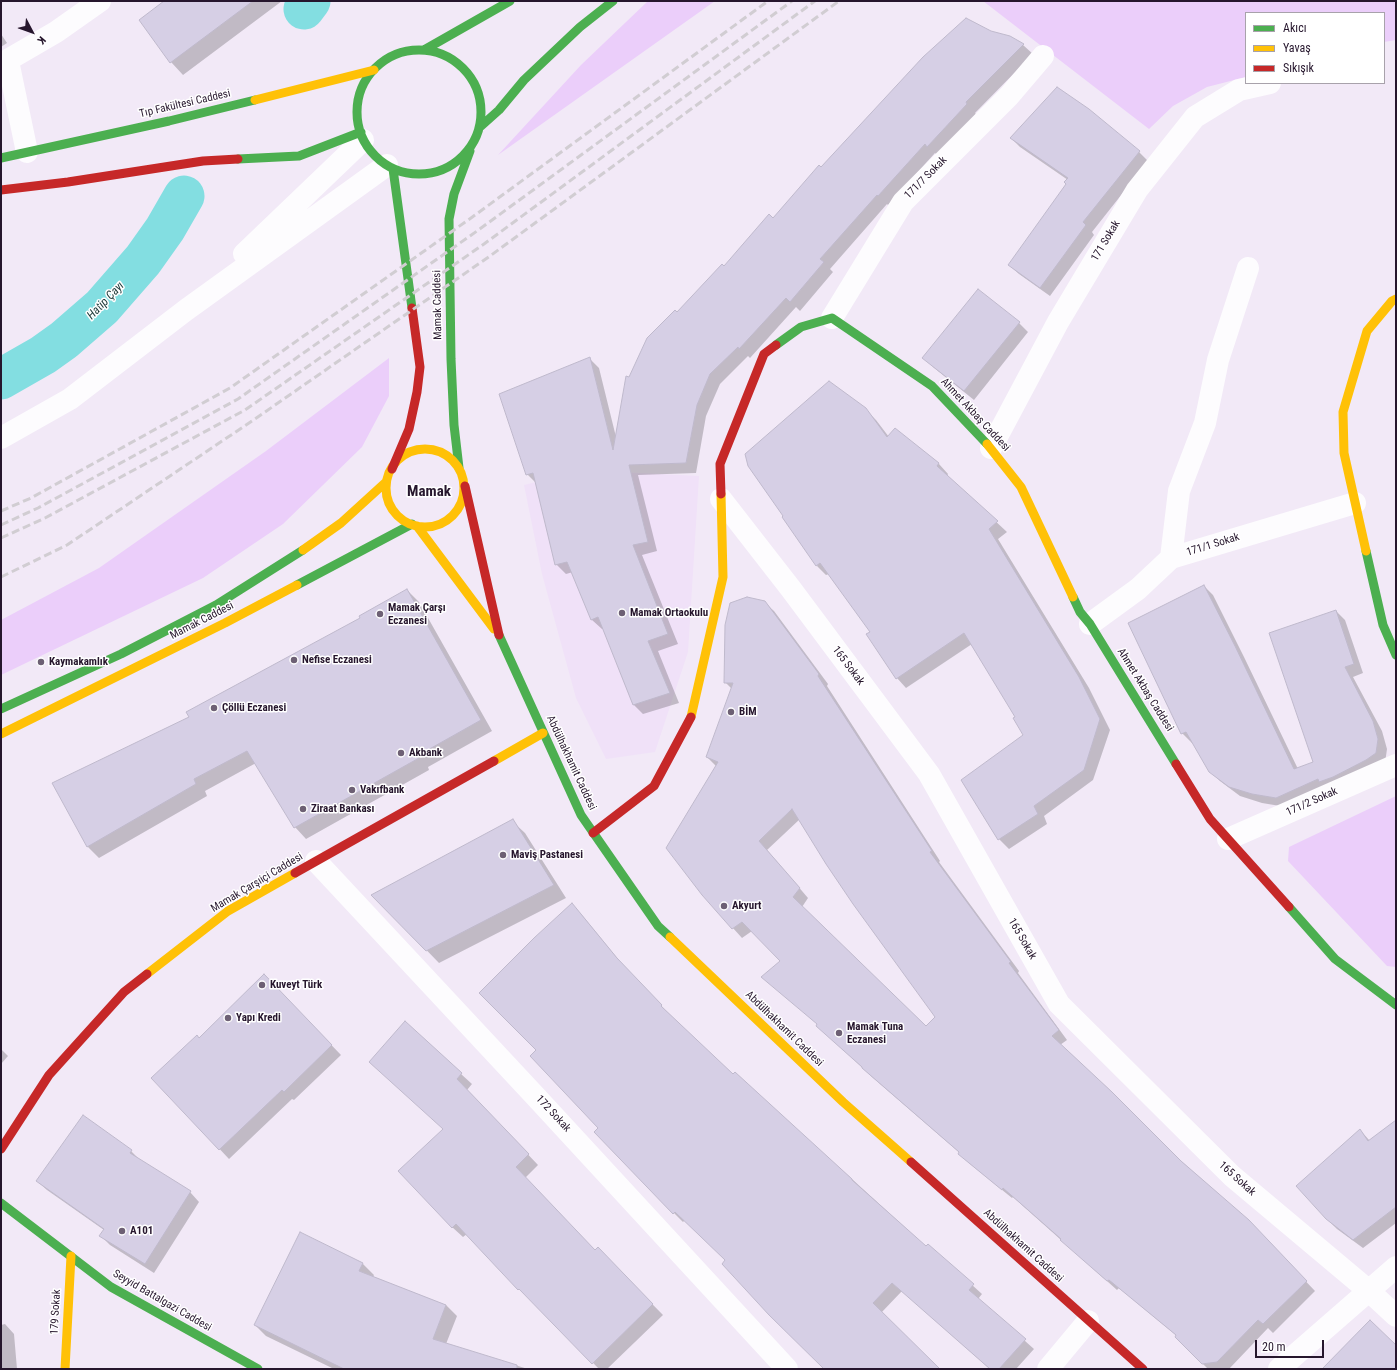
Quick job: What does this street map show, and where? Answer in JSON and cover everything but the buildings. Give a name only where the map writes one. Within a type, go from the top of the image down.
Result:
[{"type":"main road","points":[[424,50],[510,1]]},
{"type":"main road","points":[[480,127],[499,110],[524,80],[580,28],[613,1]]},
{"type":"main road","points":[[424,50],[441,54],[456,62],[469,74],[478,90],[482,107],[480,127],[473,145],[460,160],[444,170],[427,174],[408,174],[390,167],[376,157],[362,136],[357,122],[358,104],[363,86],[374,70],[394,56],[405,52],[424,50]]},
{"type":"main road","name":"Tıp Fakültesi Caddesi","points":[[1,158],[169,121],[374,70]]},
{"type":"main road","points":[[1,190],[68,182],[203,161],[299,156],[362,136]]},
{"type":"main road","name":"Mamak Caddesi","points":[[459,468],[454,425],[451,359],[450,219],[454,194],[473,145]]},
{"type":"main road","name":"Mamak Caddesi","points":[[390,167],[420,367],[417,392],[409,429],[392,469]]},
{"type":"main road","points":[[1396,300],[1392,301],[1367,330],[1343,412],[1344,453],[1383,625],[1396,655]]},
{"type":"main road","points":[[593,833],[654,786],[691,717],[723,577],[720,464],[764,354],[801,327],[832,318]]},
{"type":"main road","name":"Ahmet Akbaş Caddesi","points":[[832,318],[932,386],[991,448],[1021,487],[1080,612],[1090,624],[1210,819],[1335,959],[1396,1005]]},
{"type":"main road","points":[[464,481],[464,494],[460,506],[453,516],[442,523],[430,527],[406,522],[396,514],[390,504],[386,482],[392,469],[400,458],[412,451],[425,449],[438,451],[450,458],[459,468],[464,481],[499,635]]},
{"type":"main road","name":"Mamak Caddesi","points":[[1,709],[120,654],[216,605],[285,563],[342,523],[386,482]]},
{"type":"main road","points":[[415,525],[499,635]]},
{"type":"main road","name":"Mamak Caddesi","points":[[1,734],[218,627],[415,525]]},
{"type":"main road","name":"Abdülhakhamit Caddesi","points":[[499,635],[580,815],[658,926],[843,1102],[1143,1369]]},
{"type":"main road","name":"Mamak Çarşıiçi Caddesi","points":[[1,1149],[50,1075],[124,992],[228,911],[543,733]]},
{"type":"main road","name":"Seyyid Battalgazi Caddesi","points":[[1,1203],[111,1287],[258,1369]]},
{"type":"main road","name":"179 Sokak","points":[[65,1369],[71,1256]]},
{"type":"street","points":[[27,152],[4,63],[56,32],[100,1]]},
{"type":"street","name":"171/7 Sokak","points":[[832,318],[903,202],[1009,96],[1042,56]]},
{"type":"street","name":"171 Sokak","points":[[991,448],[1058,322],[1137,190],[1195,117],[1239,90],[1266,84]]},
{"type":"street","points":[[186,310],[362,136]]},
{"type":"street","points":[[1,438],[70,399],[186,310],[390,167]]},
{"type":"street","points":[[1171,558],[1179,491],[1205,423],[1218,360],[1248,268]]},
{"type":"street","name":"165 Sokak","points":[[721,499],[791,589],[929,774],[1059,1004],[1232,1176],[1369,1291],[1396,1316]]},
{"type":"street","name":"171/1 Sokak","points":[[1090,624],[1138,589],[1171,558],[1355,503]]},
{"type":"street","name":"171/2 Sokak","points":[[1228,839],[1396,765]]},
{"type":"street","name":"172 Sokak","points":[[316,861],[787,1369]]},
{"type":"street","points":[[1279,1369],[1396,1267]]},
{"type":"street","points":[[1048,1369],[1088,1321]]},
{"type":"shaded area","points":[[648,1],[715,1],[498,155],[581,65]]},
{"type":"shaded area","points":[[983,1],[1396,1],[1396,40],[1385,42],[1385,12],[1245,12],[1245,77],[1207,87],[1173,106],[1149,129]]},
{"type":"shaded area","points":[[389,358],[389,396],[362,447],[283,524],[203,578],[1,675],[1,620],[99,568],[266,451]]},
{"type":"shaded area","name":"Mamak Ortaokulu","points":[[612,463],[620,472],[699,476],[688,652],[655,752],[606,759],[576,698],[542,574],[524,485]]},
{"type":"shaded area","points":[[1396,796],[1396,967],[1387,966],[1288,861],[1289,847]]},
{"type":"waterway","name":"Hatip Çayı","points":[[304,9],[310,1]]},
{"type":"waterway","name":"Hatip Çayı","points":[[1,379],[43,355],[64,340],[102,307],[143,260],[165,229],[184,196]]},
{"type":"railway","points":[[1,511],[31,498],[230,388],[471,218],[768,1]]},
{"type":"railway","points":[[1,525],[38,508],[238,399],[477,231],[792,1]]},
{"type":"railway","points":[[1,538],[45,518],[245,410],[484,244],[815,1]]},
{"type":"railway","points":[[1,577],[67,545],[252,421],[490,256],[839,1]]},
{"type":"traffic: fast","points":[[424,50],[510,1]]},
{"type":"traffic: fast","points":[[480,127],[499,110],[524,80],[580,27],[613,1]]},
{"type":"traffic: fast","points":[[419,50],[431,51],[443,55],[453,60],[463,68],[471,78],[476,88],[480,100],[481,112],[480,124],[476,136],[471,146],[463,156],[453,164],[443,169],[431,173],[419,174],[407,173],[395,169],[385,164],[375,156],[367,146],[362,136],[358,124],[357,112],[358,100],[362,88],[367,78],[375,68],[385,60],[395,55],[407,51],[419,50]]},
{"type":"traffic: fast","points":[[1,158],[169,121],[255,100]]},
{"type":"traffic: fast","points":[[238,159],[299,156],[361,132]]},
{"type":"traffic: fast","points":[[459,468],[454,425],[451,359],[449,219],[454,194],[470,151]]},
{"type":"traffic: fast","points":[[393,169],[412,308]]},
{"type":"traffic: fast","points":[[776,345],[801,327],[832,318],[932,386],[987,444]]},
{"type":"traffic: fast","points":[[297,585],[412,524]]},
{"type":"traffic: fast","points":[[1,709],[121,654],[216,605],[303,550]]},
{"type":"traffic: fast","points":[[1366,551],[1383,625],[1396,655]]},
{"type":"traffic: fast","points":[[1073,597],[1080,612],[1090,624],[1176,764]]},
{"type":"traffic: fast","points":[[499,635],[581,815],[658,926],[670,937]]},
{"type":"traffic: fast","points":[[1289,907],[1335,959],[1396,1005]]},
{"type":"traffic: fast","points":[[1,1203],[111,1287],[258,1369]]},
{"type":"traffic: slow","points":[[255,100],[374,70]]},
{"type":"traffic: slow","points":[[1366,551],[1344,453],[1343,412],[1367,331],[1392,301],[1396,299]]},
{"type":"traffic: slow","points":[[987,444],[1021,487],[1073,597]]},
{"type":"traffic: slow","points":[[425,449],[440,452],[447,456],[457,466],[461,473],[464,488],[461,503],[457,510],[447,520],[440,524],[425,527],[410,524],[403,520],[393,510],[389,503],[386,488],[389,473],[393,466],[403,456],[410,452],[425,449]]},
{"type":"traffic: slow","points":[[303,550],[341,523],[386,482]]},
{"type":"traffic: slow","points":[[691,717],[723,577],[721,494]]},
{"type":"traffic: slow","points":[[417,526],[494,629]]},
{"type":"traffic: slow","points":[[1,734],[225,623],[297,585]]},
{"type":"traffic: slow","points":[[494,761],[543,733]]},
{"type":"traffic: slow","points":[[147,974],[228,911],[295,873]]},
{"type":"traffic: slow","points":[[670,937],[843,1102],[911,1162]]},
{"type":"traffic: slow","points":[[65,1369],[71,1256]]},
{"type":"traffic: jam","points":[[1,190],[68,182],[203,161],[238,159]]},
{"type":"traffic: jam","points":[[392,469],[409,429],[417,392],[420,367],[412,308]]},
{"type":"traffic: jam","points":[[721,494],[720,464],[764,354],[776,345]]},
{"type":"traffic: jam","points":[[465,486],[499,635]]},
{"type":"traffic: jam","points":[[593,833],[654,786],[691,717]]},
{"type":"traffic: jam","points":[[295,873],[494,761]]},
{"type":"traffic: jam","points":[[1176,764],[1210,819],[1289,907]]},
{"type":"traffic: jam","points":[[1,1149],[49,1075],[124,992],[147,974]]},
{"type":"traffic: jam","points":[[911,1162],[1143,1369]]},
{"type":"place","name":"Mamak Ortaokulu","points":[[622,613]]},
{"type":"place","name":"Mamak Çarşı Eczanesi","points":[[380,614]]},
{"type":"place","name":"Nefise Eczanesi","points":[[294,660]]},
{"type":"place","name":"Kaymakamlık","points":[[41,662]]},
{"type":"place","name":"Çöllü Eczanesi","points":[[214,708]]},
{"type":"place","name":"BİM","points":[[731,712]]},
{"type":"place","name":"Akbank","points":[[401,753]]},
{"type":"place","name":"Vakıfbank","points":[[352,790]]},
{"type":"place","name":"Ziraat Bankası","points":[[303,809]]},
{"type":"place","name":"Maviş Pastanesi","points":[[503,855]]},
{"type":"place","name":"Akyurt","points":[[724,906]]},
{"type":"place","name":"Kuveyt Türk","points":[[262,985]]},
{"type":"place","name":"Yapı Kredi","points":[[228,1018]]},
{"type":"place","name":"Mamak Tuna Eczanesi","points":[[839,1033]]},
{"type":"place","name":"A101","points":[[122,1231]]},
{"type":"district","name":"Mamak","points":[[429,492]]}]
